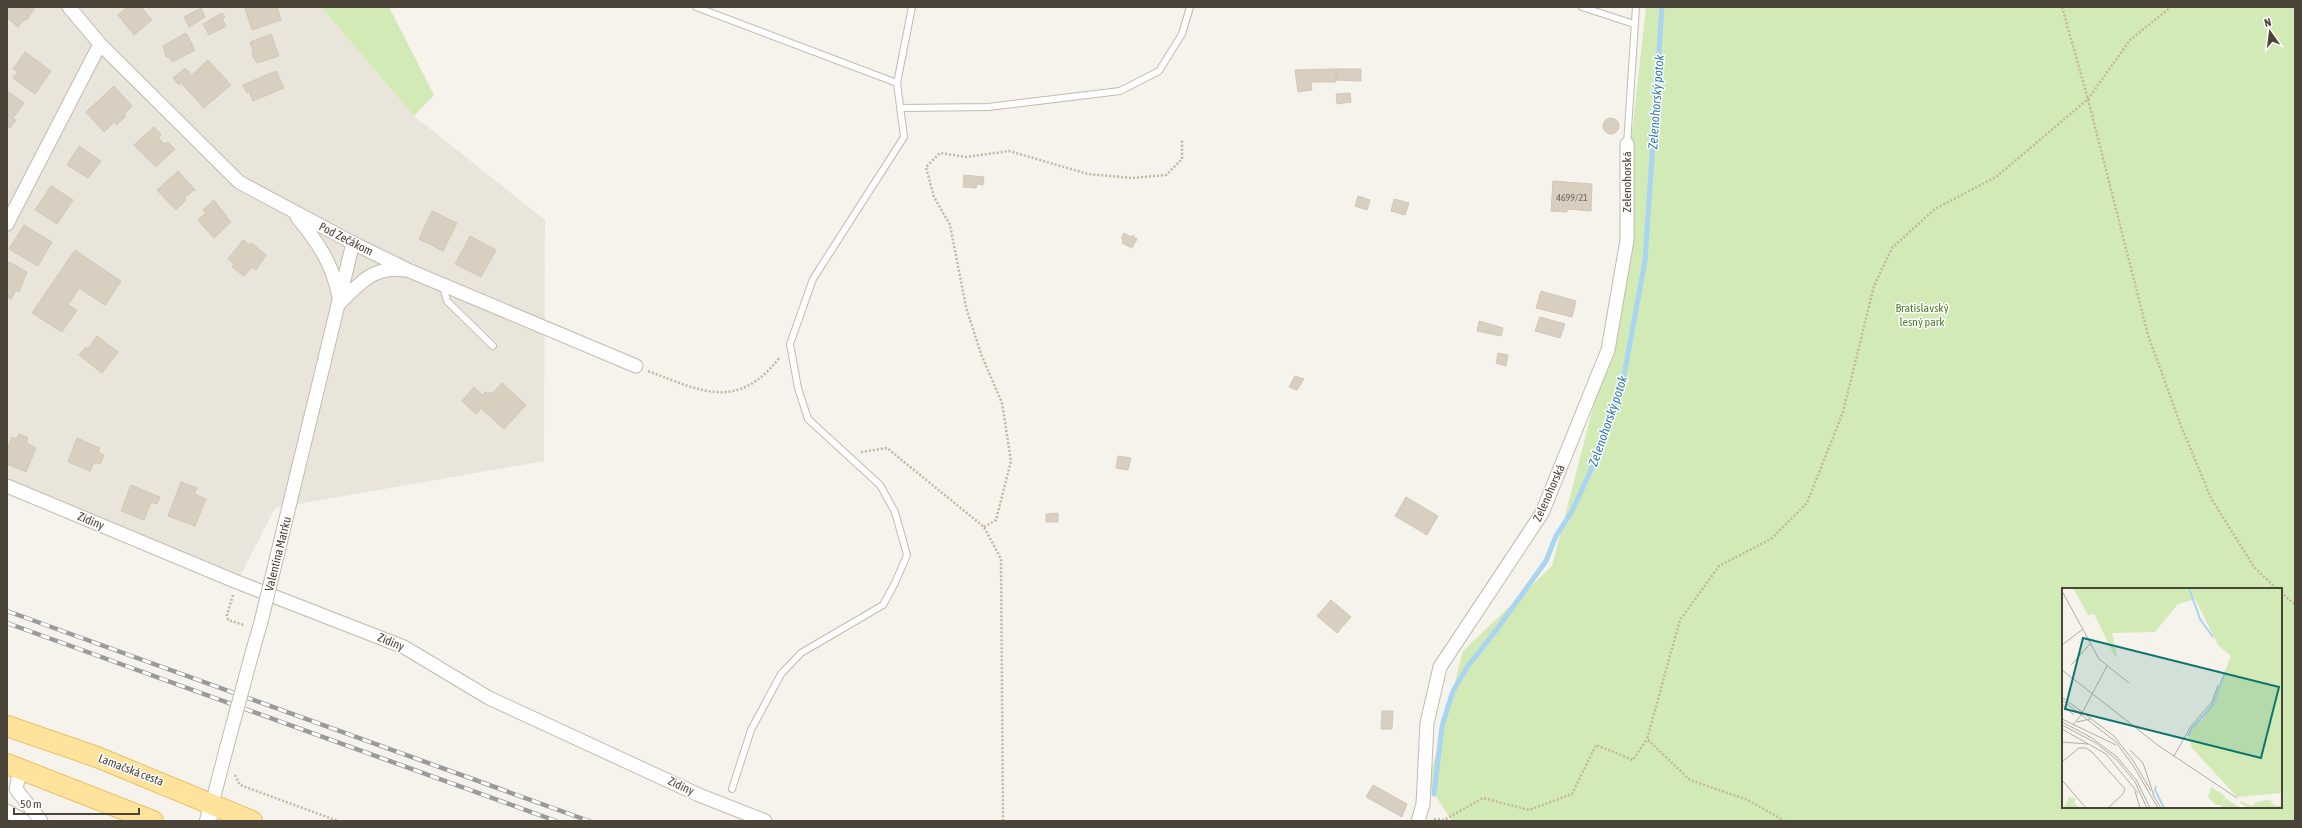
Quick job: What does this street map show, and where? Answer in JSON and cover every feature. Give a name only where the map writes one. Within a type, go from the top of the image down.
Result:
[{"type":"main road","name":"Lamačská cesta","points":[[7,726],[97,757],[210,813],[252,821]]},
{"type":"main road","points":[[14,767],[152,821]]},
{"type":"street","name":"Pod Zečákom","points":[[69,7],[100,44],[239,182],[293,212],[410,271],[636,366]]},
{"type":"street","points":[[7,224],[100,44]]},
{"type":"street","name":"Zelenohorská","points":[[1419,819],[1423,804],[1428,723],[1440,667],[1542,513],[1608,350],[1627,240],[1627,144]]},
{"type":"street","name":"Valentína Matrku","points":[[293,212],[316,239],[327,258],[336,282],[340,303]]},
{"type":"street","name":"Valentína Matrku","points":[[210,813],[261,622],[340,303],[353,243]]},
{"type":"street","points":[[340,303],[362,281],[373,273],[397,269],[410,271]]},
{"type":"street","name":"Zidiny","points":[[7,486],[237,582],[404,647],[489,698],[700,795],[765,821]]},
{"type":"street","points":[[14,767],[16,789],[41,821]]},
{"type":"street","points":[[7,811],[24,821]]},
{"type":"lane","points":[[696,7],[897,83]]},
{"type":"lane","points":[[732,789],[751,730],[781,674],[801,653],[883,605],[895,583],[907,555],[895,512],[880,485],[808,419],[798,388],[790,344],[813,278],[904,137],[897,83],[912,7]]},
{"type":"lane","points":[[900,108],[988,107],[1120,91],[1159,71],[1182,34],[1190,7]]},
{"type":"lane","points":[[1582,7],[1634,24]]},
{"type":"lane","points":[[1627,144],[1636,7]]},
{"type":"lane","points":[[443,286],[447,301],[493,346]]},
{"type":"path","points":[[2062,7],[2088,99],[2148,335],[2181,426],[2211,498],[2254,567],[2276,588]]},
{"type":"path","points":[[1419,819],[1444,820],[1483,798],[1529,810],[1572,794],[1596,745],[1633,760],[1647,739],[1680,620],[1719,566],[1771,539],[1807,503],[1843,412],[1874,286],[1892,248],[1935,209],[1996,176],[2088,99],[2130,40],[2171,7]]},
{"type":"path","points":[[984,527],[996,520],[1011,461],[1002,403],[981,354],[966,307],[950,225],[934,197],[926,167],[940,153],[966,157],[1009,151],[1088,174],[1133,178],[1166,175],[1182,159],[1182,139]]},
{"type":"path","points":[[636,366],[690,387],[717,393],[736,392],[766,374],[790,344]]},
{"type":"path","points":[[845,454],[887,448],[984,527],[1001,560],[1003,821]]},
{"type":"path","points":[[2282,593],[2295,605]]},
{"type":"path","points":[[232,597],[227,615],[228,620],[244,625]]},
{"type":"path","points":[[1647,739],[1690,780],[1748,800],[1785,821]]},
{"type":"path","points":[[234,770],[240,785],[338,821]]},
{"type":"shaded area","points":[[7,7],[321,7],[414,116],[545,220],[544,461],[275,508],[237,582],[7,486]]},
{"type":"green space","points":[[321,7],[389,7],[434,95],[414,116]]},
{"type":"green space","name":"Bratislavský lesný park","points":[[1646,7],[2295,7],[2295,821],[1452,821],[1428,784],[1463,651],[1552,566],[1608,350]]},
{"type":"building","points":[[7,7],[35,7],[27,20],[25,19],[18,27],[7,18]]},
{"type":"building","points":[[127,7],[141,7],[152,20],[134,35],[118,15]]},
{"type":"building","points":[[277,7],[281,20],[252,30],[245,8]]},
{"type":"building","points":[[201,8],[205,17],[189,27],[184,17]]},
{"type":"building","points":[[222,13],[225,17],[222,19],[226,26],[209,35],[203,24]]},
{"type":"building","points":[[186,33],[195,50],[172,62],[169,57],[166,57],[163,46]]},
{"type":"building","points":[[271,34],[279,56],[257,63],[252,55],[253,51],[250,42]]},
{"type":"building","points":[[25,52],[51,71],[35,94],[13,78],[18,72],[13,69]]},
{"type":"building","points":[[208,60],[231,85],[204,108],[182,84]]},
{"type":"building","points":[[185,68],[191,74],[179,85],[173,78]]},
{"type":"building","points":[[1336,69],[1361,69],[1361,81],[1336,80]]},
{"type":"building","points":[[1336,69],[1336,82],[1311,82],[1312,90],[1298,92],[1295,70]]},
{"type":"building","points":[[276,71],[284,88],[253,101],[249,91],[247,93],[243,85]]},
{"type":"building","points":[[114,86],[132,106],[124,114],[126,116],[117,125],[114,122],[104,132],[86,112]]},
{"type":"building","points":[[7,91],[24,103],[13,118],[16,120],[10,128],[7,126]]},
{"type":"building","points":[[1350,93],[1351,102],[1337,104],[1336,94]]},
{"type":"building","points":[[1608,118],[1614,118],[1619,123],[1617,132],[1614,134],[1608,134],[1603,129],[1603,123]]},
{"type":"building","points":[[154,127],[161,135],[158,138],[165,144],[168,142],[175,149],[156,167],[134,145]]},
{"type":"building","points":[[79,146],[101,161],[88,178],[67,165]]},
{"type":"building","points":[[178,171],[196,191],[194,190],[184,198],[186,200],[176,210],[157,190]]},
{"type":"building","points":[[964,175],[984,177],[983,185],[977,184],[976,188],[963,187]]},
{"type":"building","points":[[1553,181],[1592,184],[1591,211],[1567,209],[1567,212],[1551,211]]},
{"type":"building","points":[[51,186],[73,200],[57,224],[35,210]]},
{"type":"building","points":[[1358,196],[1370,200],[1367,210],[1355,206]]},
{"type":"building","points":[[1394,199],[1409,203],[1405,215],[1391,211]]},
{"type":"building","points":[[214,200],[231,222],[214,238],[198,220],[206,213],[203,210]]},
{"type":"building","points":[[432,211],[457,223],[443,251],[419,239]]},
{"type":"building","points":[[24,225],[52,242],[38,266],[9,249]]},
{"type":"building","points":[[1124,233],[1131,237],[1134,235],[1133,237],[1137,239],[1132,248],[1122,243],[1123,240],[1121,238]]},
{"type":"building","points":[[470,236],[496,250],[481,277],[455,264]]},
{"type":"building","points":[[243,240],[250,245],[252,243],[266,255],[256,270],[252,267],[244,276],[232,267],[234,264],[228,259]]},
{"type":"building","points":[[75,250],[121,281],[105,305],[79,288],[68,305],[77,310],[62,332],[32,313]]},
{"type":"building","points":[[9,262],[27,272],[19,292],[16,290],[11,299],[7,297],[7,266]]},
{"type":"building","points":[[1541,291],[1576,301],[1572,317],[1536,308]]},
{"type":"building","points":[[1540,317],[1565,324],[1560,338],[1535,331]]},
{"type":"building","points":[[1479,321],[1503,328],[1501,336],[1477,331]]},
{"type":"building","points":[[97,336],[118,352],[102,373],[79,355],[86,347],[88,349]]},
{"type":"building","points":[[1498,353],[1508,355],[1506,366],[1496,363]]},
{"type":"building","points":[[1295,376],[1304,379],[1297,390],[1289,387]]},
{"type":"building","points":[[502,383],[526,405],[504,429],[481,408],[476,414],[462,401],[474,387],[483,395],[485,392],[493,393]]},
{"type":"building","points":[[19,434],[28,438],[26,443],[36,448],[26,472],[7,464],[7,449],[12,437],[17,439]]},
{"type":"building","points":[[77,438],[100,448],[98,452],[104,455],[100,464],[94,462],[90,471],[68,462]]},
{"type":"building","points":[[1118,456],[1131,458],[1128,470],[1116,468]]},
{"type":"building","points":[[181,482],[197,488],[194,494],[206,499],[195,526],[168,516]]},
{"type":"building","points":[[131,485],[160,497],[157,504],[151,502],[144,520],[121,511]]},
{"type":"building","points":[[1406,497],[1438,516],[1427,535],[1395,516]]},
{"type":"building","points":[[1058,513],[1058,522],[1046,522],[1046,514]]},
{"type":"building","points":[[1331,600],[1351,617],[1337,633],[1317,616]]},
{"type":"building","points":[[1382,711],[1393,711],[1392,729],[1381,729]]},
{"type":"building","points":[[1373,785],[1407,804],[1402,817],[1366,797]]},
{"type":"waterway","name":"Zelenohorský potok","points":[[1434,794],[1442,726],[1453,691],[1468,666],[1497,629],[1546,561],[1556,536],[1572,511],[1591,470],[1609,423],[1624,375],[1645,261],[1662,7]]},
{"type":"railway","points":[[7,611],[589,821]]},
{"type":"railway","points":[[7,623],[556,821]]}]
